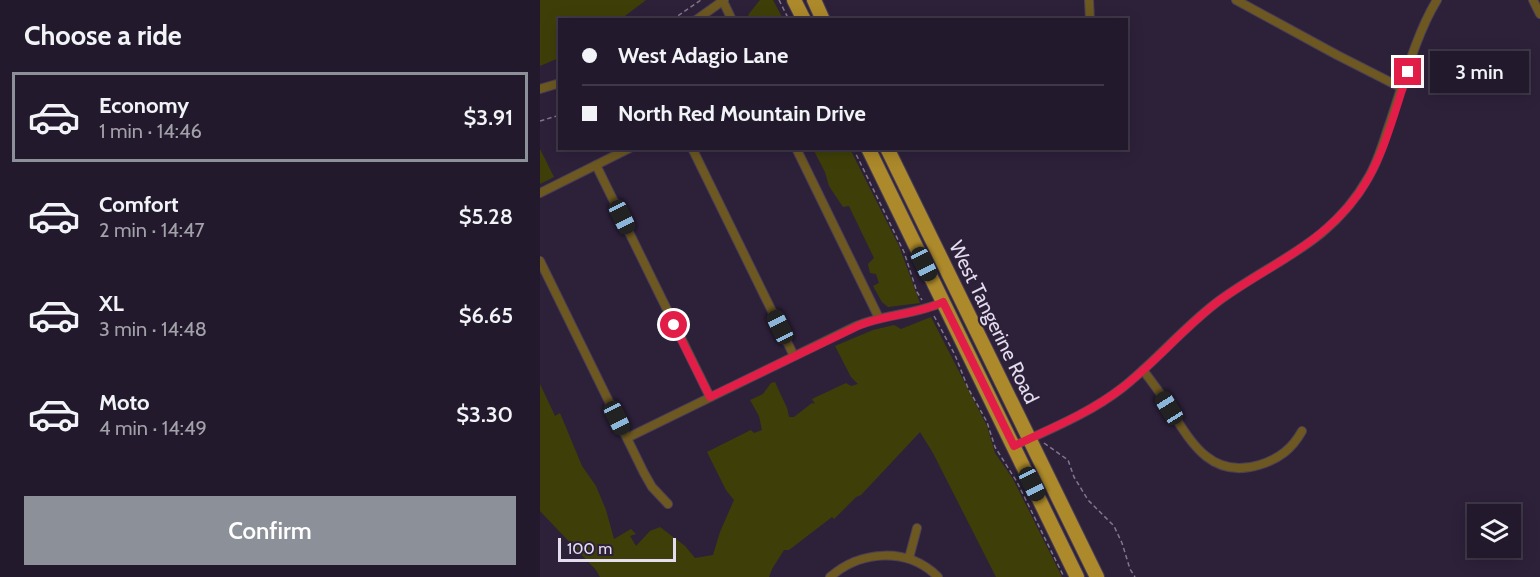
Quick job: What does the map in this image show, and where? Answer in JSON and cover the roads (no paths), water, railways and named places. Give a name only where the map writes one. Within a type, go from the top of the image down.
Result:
[{"type":"main road","points":[[794,0],[803,18]]},
{"type":"main road","points":[[814,0],[823,18]]},
{"type":"main road","name":"West Tangerine Road","points":[[868,150],[1077,577]]},
{"type":"main road","name":"West Tangerine Road","points":[[888,150],[1033,437],[1097,577]]},
{"type":"street","points":[[699,18],[724,0],[731,18]]},
{"type":"street","points":[[1089,0],[1090,18]]},
{"type":"street","points":[[1236,0],[1402,88]]},
{"type":"street","points":[[1014,446],[1106,399],[1143,370],[1187,327],[1215,304],[1311,242],[1345,211],[1359,193],[1378,158],[1427,18],[1437,0]]},
{"type":"street","points":[[1533,0],[1540,14]]},
{"type":"street","points":[[540,89],[558,84]]},
{"type":"street","points":[[540,193],[626,150]]},
{"type":"street","points":[[693,150],[794,356]]},
{"type":"street","points":[[797,150],[879,318]]},
{"type":"street","points":[[596,165],[710,397]]},
{"type":"street","points":[[540,261],[652,487],[668,504]]},
{"type":"street","points":[[627,438],[847,330],[879,318],[922,311],[943,302]]},
{"type":"street","points":[[1143,370],[1192,445],[1216,463],[1242,467],[1267,462],[1295,444],[1302,431]]},
{"type":"street","points":[[909,558],[917,528]]},
{"type":"street","points":[[830,577],[851,563],[877,555],[909,558],[923,565],[938,577]]}]
